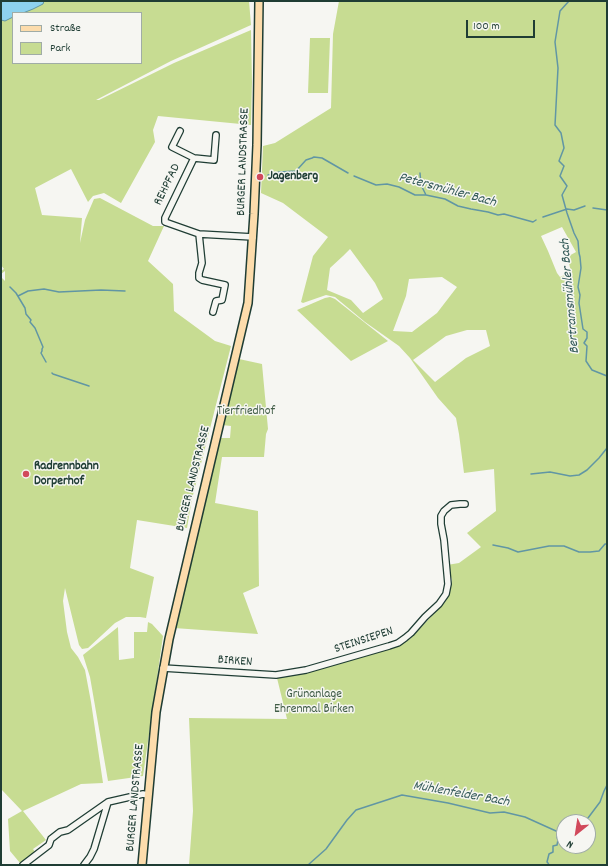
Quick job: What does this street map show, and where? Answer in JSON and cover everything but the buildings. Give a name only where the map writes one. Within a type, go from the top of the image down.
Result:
[{"type":"main road","name":"BURGER LANDSTRASSE","points":[[142,865],[156,712],[163,668],[174,612],[247,310],[250,292],[257,137],[259,1]]},
{"type":"street","name":"REHPFAD","points":[[180,131],[172,147],[194,158],[164,220],[165,222],[199,234],[253,237]]},
{"type":"street","points":[[194,158],[214,160],[216,135]]},
{"type":"street","points":[[199,234],[202,263],[199,278],[225,285],[222,300],[216,301],[213,312]]},
{"type":"street","name":"STEINSIEPEN","points":[[306,670],[398,643],[409,635],[439,604],[446,594],[448,587],[441,516],[451,505],[464,504]]},
{"type":"street","name":"BIRKEN","points":[[163,668],[276,675],[306,670]]},
{"type":"street","points":[[22,864],[30,862],[49,845],[51,839],[60,832],[68,830],[108,802],[143,794],[148,795]]},
{"type":"street","points":[[84,865],[94,849],[108,802]]},
{"type":"green space","points":[[1,1],[249,1],[251,25],[171,61],[96,100],[99,100],[174,63],[251,30],[251,125],[158,116],[153,130],[155,142],[121,203],[104,193],[93,196],[88,202],[71,169],[35,188],[42,215],[82,218],[80,243],[85,220],[94,199],[100,198],[153,226],[164,226],[148,261],[173,284],[174,311],[215,341],[231,346],[192,499],[187,528],[137,520],[130,568],[154,577],[146,618],[126,617],[115,623],[88,648],[82,649],[79,645],[65,588],[63,601],[67,632],[71,648],[85,670],[103,783],[81,784],[23,811],[46,840],[33,849],[35,852],[20,863],[10,851],[8,819],[22,811],[1,789],[1,277],[5,281],[5,271],[1,274],[1,271],[4,269],[1,265]]},
{"type":"green space","name":"Grünanlage Ehrenmal Birken","points":[[339,1],[607,1],[607,865],[189,865],[193,811],[189,718],[287,719],[277,678],[335,664],[400,645],[410,639],[445,602],[449,594],[452,580],[447,565],[459,563],[481,547],[467,533],[496,511],[494,469],[464,473],[456,418],[438,398],[410,358],[399,346],[365,322],[335,297],[326,295],[303,303],[301,302],[313,256],[328,237],[283,203],[261,193],[263,146],[275,143],[331,108],[333,34]],"holes":[[[562,227],[576,252],[567,257],[571,272],[560,277],[541,236]],[[350,249],[375,283],[383,299],[363,313],[351,300],[327,290],[330,268]],[[442,277],[457,287],[437,313],[412,332],[393,331],[406,296],[409,279]],[[467,330],[486,330],[490,346],[466,358],[435,382],[413,360],[446,336]]]},
{"type":"green space","points":[[310,38],[330,38],[328,93],[308,93]]},
{"type":"green space","points":[[330,297],[335,299],[388,341],[351,361],[297,310]]},
{"type":"green space","name":"Tierfriedhof","points":[[239,359],[262,364],[268,429],[266,434],[264,457],[222,457],[215,503],[258,511],[259,586],[243,593],[258,634],[174,628],[219,438],[230,438],[231,426],[222,425]]},
{"type":"green space","points":[[148,622],[152,624],[163,636],[143,776],[108,781],[90,677],[83,655],[118,627],[119,660],[134,658],[134,632],[147,632]]},
{"type":"water","points":[[1,1],[44,1],[43,4],[26,12],[12,12],[12,18],[5,21],[1,20]]},
{"type":"waterway","name":"Bertramsmühler Bach","points":[[569,1],[560,11],[555,42],[558,68],[555,125],[561,133],[564,148],[559,161],[564,166],[560,176],[567,186],[562,195],[578,241],[581,268],[578,287],[580,295],[579,303],[583,329],[587,332],[587,338],[584,343],[587,346],[586,361],[592,370],[607,376]]},
{"type":"waterway","name":"Petersmühler Bach","points":[[268,175],[279,172],[296,171],[306,160],[314,157],[322,158],[348,173]]},
{"type":"waterway","points":[[420,173],[421,185],[426,195]]},
{"type":"waterway","name":"Petersmühler Bach","points":[[354,176],[376,185],[387,184],[399,187],[415,195],[426,195],[445,199],[458,206],[498,215],[504,214],[533,222],[536,220]]},
{"type":"waterway","name":"Bertramsmühler Bach","points":[[543,217],[567,209],[574,210],[585,206]]},
{"type":"waterway","points":[[593,208],[607,210]]},
{"type":"waterway","points":[[10,287],[16,293],[25,308],[26,314],[31,320],[30,322],[35,328],[43,347],[41,353],[46,362]]},
{"type":"waterway","points":[[18,296],[28,291],[44,289],[59,292],[101,290],[125,291]]},
{"type":"waterway","points":[[52,373],[89,386]]},
{"type":"waterway","points":[[531,474],[550,472],[570,476],[579,475],[587,470],[607,448]]},
{"type":"waterway","points":[[493,545],[518,552],[549,546],[564,546],[579,552],[590,552],[599,551],[605,544],[607,544]]},
{"type":"waterway","name":"Bertramsmühler Bach","points":[[591,814],[600,802],[607,785]]},
{"type":"waterway","name":"Mühlenfelder Bach","points":[[308,865],[326,849],[356,810],[402,795],[448,803],[490,813],[504,812],[525,817],[556,831]]},
{"type":"waterway","name":"Bertramsmühler Bach","points":[[549,865],[547,862],[549,854],[553,852],[553,846],[556,845]]},
{"type":"place","name":"Jagenberg","points":[[260,177]]},
{"type":"place","name":"Radrennbahn Dorperhof","points":[[26,474]]}]
